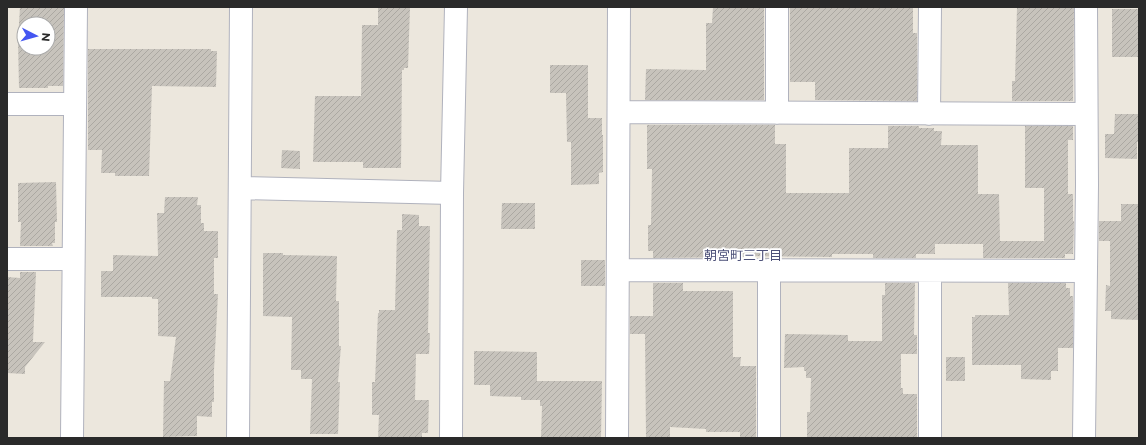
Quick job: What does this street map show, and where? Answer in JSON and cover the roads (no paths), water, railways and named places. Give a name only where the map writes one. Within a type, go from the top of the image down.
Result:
[{"type":"street","points":[[72,438],[76,7]]},
{"type":"street","points":[[238,438],[241,7]]},
{"type":"street","points":[[451,438],[452,192],[456,7]]},
{"type":"street","points":[[617,438],[619,7]]},
{"type":"street","points":[[777,7],[777,113]]},
{"type":"street","points":[[929,114],[930,7]]},
{"type":"street","points":[[1084,438],[1087,185],[1086,7]]},
{"type":"street","points":[[7,104],[75,104]]},
{"type":"street","points":[[619,112],[1086,114]]},
{"type":"street","points":[[240,188],[452,192]]},
{"type":"street","points":[[7,259],[73,259]]},
{"type":"street","points":[[618,270],[1085,271]]},
{"type":"street","points":[[768,270],[769,438]]},
{"type":"street","points":[[930,271],[930,438]]},
{"type":"district","name":"朝宮町三丁目","points":[[743,255]]}]
